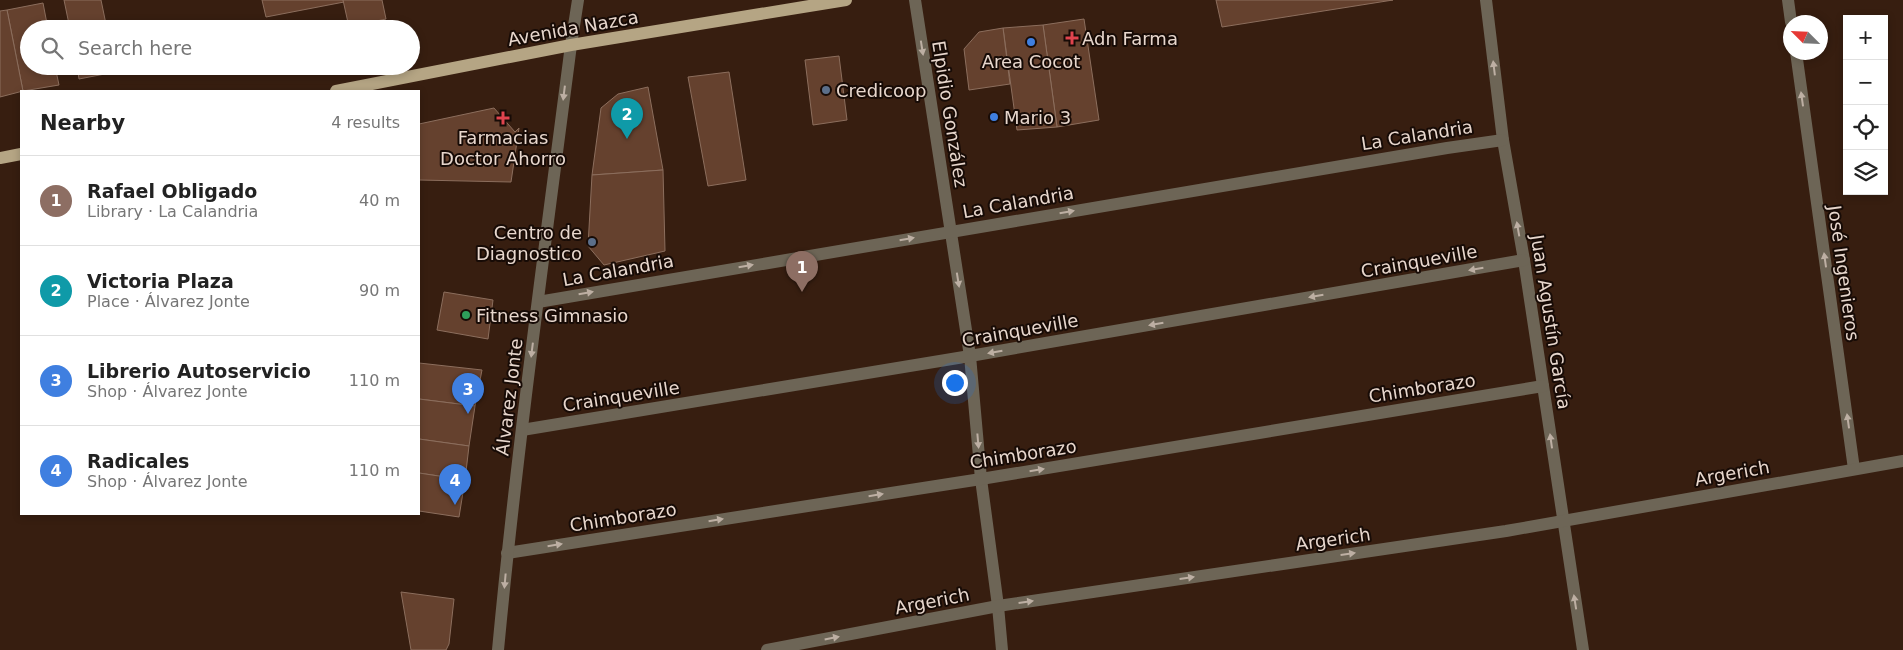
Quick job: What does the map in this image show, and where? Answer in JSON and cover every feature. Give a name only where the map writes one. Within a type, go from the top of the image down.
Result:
[{"type":"main road","name":"Avenida Nazca","points":[[420,74],[570,44],[846,0]]},
{"type":"main road","name":"Avenida Nazca","points":[[341,90],[416,75]]},
{"type":"main road","points":[[0,158],[20,154]]},
{"type":"street","name":"Álvarez Jonte","points":[[498,650],[507,553],[522,430],[570,44],[578,0]]},
{"type":"street","name":"Elpidio González","points":[[915,0],[970,356],[981,479],[1002,650]]},
{"type":"street","name":"Juan Agustín García","points":[[1486,0],[1503,140],[1524,260],[1583,650]]},
{"type":"street","points":[[1788,0],[1790,15]]},
{"type":"street","name":"José Ingenieros","points":[[1797,60],[1854,469]]},
{"type":"street","name":"La Calandria","points":[[538,302],[1503,140]]},
{"type":"street","name":"Crainqueville","points":[[522,430],[970,356],[1524,260]]},
{"type":"street","name":"Chimborazo","points":[[507,553],[981,479],[1543,386]]},
{"type":"street","name":"Argerich","points":[[767,650],[998,606],[1506,531],[1903,461]]},
{"type":"building","points":[[64,0],[101,0],[105,20],[68,20]]},
{"type":"building","points":[[262,0],[343,0],[344,2],[266,17]]},
{"type":"building","points":[[343,0],[382,0],[386,19],[347,20]]},
{"type":"building","points":[[1216,0],[1393,0],[1222,27]]},
{"type":"building","points":[[43,3],[46,20],[20,20],[20,75],[57,75],[59,85],[23,90],[7,10]]},
{"type":"building","points":[[7,10],[23,90],[0,97],[0,11]]},
{"type":"building","points":[[1084,19],[1099,120],[1057,127],[1043,25]]},
{"type":"building","points":[[1043,25],[1057,127],[1017,130],[1003,28]]},
{"type":"building","points":[[1003,28],[1010,84],[969,90],[964,49],[979,32]]},
{"type":"building","name":"Credicoop","points":[[839,56],[847,120],[813,125],[805,60]]},
{"type":"building","points":[[729,72],[746,180],[708,186],[688,77]]},
{"type":"building","points":[[78,75],[100,75],[79,79]]},
{"type":"building","points":[[648,87],[663,170],[592,175],[601,108],[618,94]]},
{"type":"building","points":[[494,108],[515,132],[519,128],[511,182],[420,180],[420,124]]},
{"type":"building","points":[[663,170],[665,251],[604,265],[588,246],[592,175]]},
{"type":"building","name":"Fitness Gimnasio","points":[[444,292],[493,300],[488,339],[437,330]]},
{"type":"building","points":[[420,363],[482,370],[475,406],[420,399]]},
{"type":"building","points":[[420,399],[475,406],[469,446],[420,439]]},
{"type":"building","points":[[420,439],[469,446],[465,480],[420,473]]},
{"type":"building","points":[[420,473],[465,480],[459,517],[420,511]]},
{"type":"building","points":[[401,592],[454,599],[449,644],[446,650],[411,650]]},
{"type":"place","name":"Adn Farma","points":[[1072,38]]},
{"type":"place","name":"Area Cocot","points":[[1031,42]]},
{"type":"place","name":"Credicoop","points":[[826,90]]},
{"type":"place","name":"Mario 3","points":[[994,117]]},
{"type":"place","name":"Farmacias Doctor Ahorro","points":[[503,118]]},
{"type":"place","name":"Victoria Plaza","points":[[627,139]]},
{"type":"place","name":"Centro de Diagnostico","points":[[592,242]]},
{"type":"place","name":"Rafael Obligado","points":[[802,292]]},
{"type":"place","name":"Fitness Gimnasio","points":[[466,315]]},
{"type":"place","name":"Librerio Autoservicio","points":[[468,414]]},
{"type":"place","name":"Radicales","points":[[455,505]]}]
